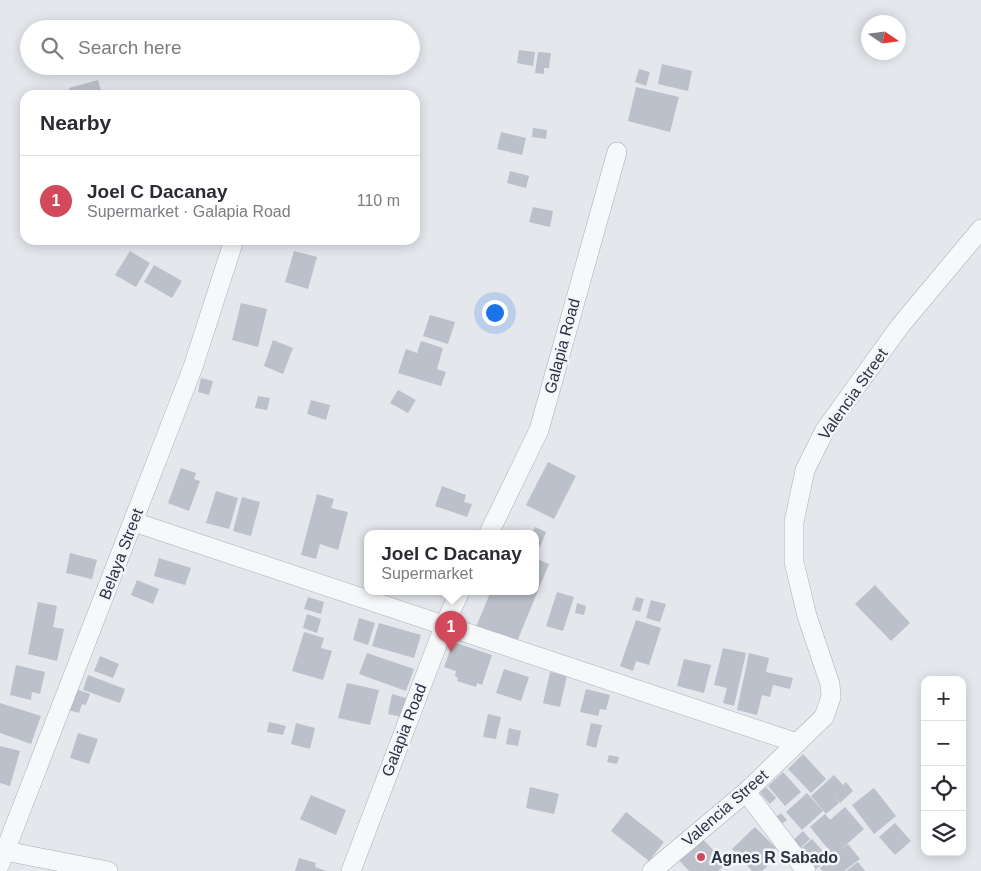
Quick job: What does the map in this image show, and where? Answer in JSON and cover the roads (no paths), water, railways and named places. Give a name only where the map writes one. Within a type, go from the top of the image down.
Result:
[{"type":"street","name":"Galapia Road","points":[[490,530],[538,430],[617,152]]},
{"type":"street","name":"Valencia Street","points":[[652,871],[746,792],[824,717],[831,696],[830,684],[807,616],[794,562],[794,522],[805,470],[825,430],[900,326],[981,228]]},
{"type":"street","name":"Belaya Street","points":[[2,855],[134,522],[193,367],[232,245]]},
{"type":"street","points":[[134,522],[445,624],[797,743]]},
{"type":"street","name":"Galapia Road","points":[[351,871],[445,624],[458,595]]},
{"type":"street","points":[[746,792],[806,871]]},
{"type":"street","points":[[2,855],[108,871]]},
{"type":"place","name":"Joel C Dacanay","points":[[451,652]]},
{"type":"place","name":"Agnes R Sabado","points":[[701,857]]}]
